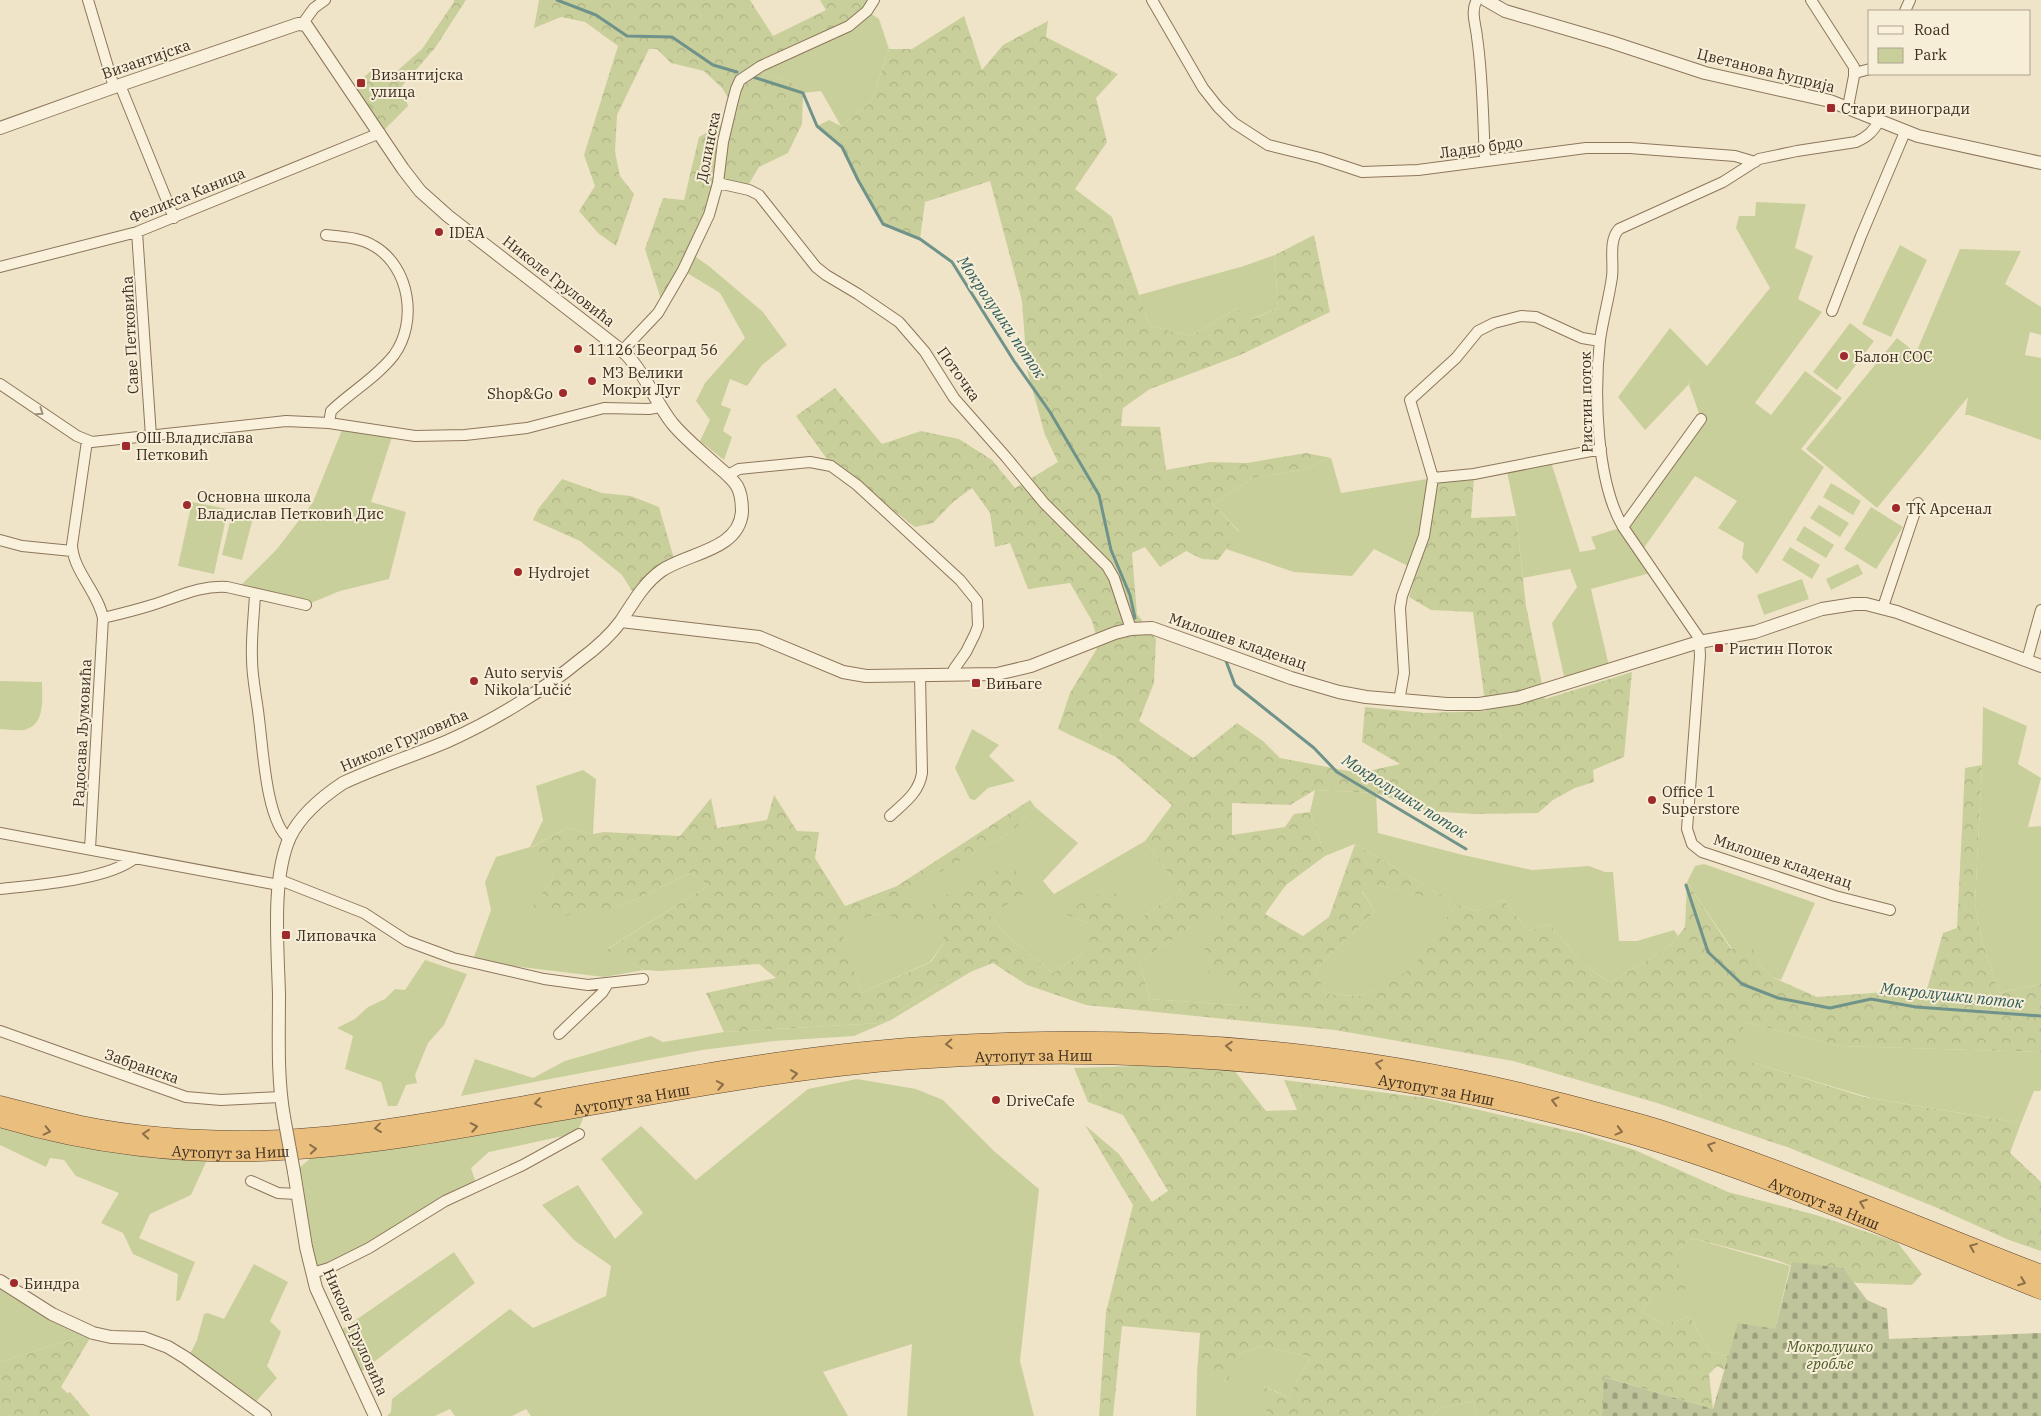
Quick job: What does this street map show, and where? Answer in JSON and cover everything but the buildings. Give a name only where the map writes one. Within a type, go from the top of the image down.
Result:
[{"type":"highway","name":"Аутопут за Ниш","points":[[0,1105],[84,1126],[125,1132],[195,1138],[269,1139],[420,1123],[742,1068],[890,1048],[1004,1041],[1128,1041],[1232,1046],[1366,1062],[1511,1089],[1622,1118],[1718,1149],[1837,1193],[2041,1274]]},
{"type":"highway","name":"Аутопут за Ниш","points":[[0,1118],[63,1134],[143,1147],[197,1151],[279,1152],[402,1140],[745,1080],[908,1060],[982,1055],[1060,1054],[1169,1057],[1271,1064],[1324,1070],[1450,1090],[1630,1134],[1753,1176],[2041,1290]]},
{"type":"highway","points":[[2018,1265],[2041,1268]]},
{"type":"street","points":[[88,0],[117,86],[174,218]]},
{"type":"street","points":[[303,23],[314,8],[326,0]]},
{"type":"street","name":"Долинска","points":[[622,351],[650,323],[665,303],[706,222],[718,183],[728,121],[740,80],[761,66],[849,26],[867,11],[874,0]]},
{"type":"street","points":[[1477,0],[1473,12],[1479,46],[1485,161]]},
{"type":"street","name":"Цветанова ћуприја","points":[[1486,0],[1505,11],[1705,73],[1797,92],[1848,107],[1905,132],[1928,139],[2041,163]]},
{"type":"street","points":[[1811,0],[1852,63],[1855,73],[1848,107]]},
{"type":"street","name":"Ладно брдо","points":[[1155,1],[1207,94],[1234,123],[1264,144],[1320,158],[1368,173],[1418,170],[1586,148],[1735,156],[1754,162]]},
{"type":"street","name":"Византијска","points":[[0,128],[303,23]]},
{"type":"street","name":"Николе Груловића","points":[[303,23],[309,27],[403,168],[433,204],[622,351],[641,371],[660,407],[686,438],[737,486],[741,500],[740,519],[735,531],[719,544],[676,562],[658,573],[636,597],[621,621],[594,649],[573,666],[491,720],[461,735],[367,772],[333,790],[303,817],[289,839],[280,882],[280,1097],[312,1273],[318,1294],[375,1416]]},
{"type":"street","points":[[1855,73],[1868,70]]},
{"type":"street","points":[[1754,162],[1769,156],[1856,142],[1869,135],[1879,120]]},
{"type":"street","points":[[1832,311],[1860,236],[1905,132]]},
{"type":"street","name":"Феликса Каница","points":[[0,267],[137,232],[380,133]]},
{"type":"street","name":"Ристин поток","points":[[1699,642],[1695,630],[1623,527],[1610,497],[1604,474],[1601,449],[1598,396],[1600,341],[1612,278],[1613,238],[1616,232],[1623,226],[1679,203],[1723,182],[1754,162]]},
{"type":"street","name":"Поточка","points":[[718,183],[749,190],[759,195],[821,271],[899,322],[925,352],[954,398],[1044,503],[1107,566],[1114,578],[1131,629]]},
{"type":"street","name":"Саве Петковића","points":[[137,232],[151,436]]},
{"type":"street","points":[[326,235],[366,242],[385,254],[403,282],[409,310],[403,338],[394,355],[331,411],[329,423]]},
{"type":"street","points":[[1399,701],[1404,673],[1400,608],[1402,596],[1424,536],[1433,478],[1409,402],[1456,358],[1478,331],[1494,323],[1527,316],[1544,320],[1582,338],[1600,341]]},
{"type":"street","points":[[0,384],[87,442],[271,422],[300,421],[329,423],[415,436],[465,435],[527,428],[604,408],[660,407]]},
{"type":"street","points":[[1623,527],[1701,419]]},
{"type":"street","points":[[0,540],[22,546],[72,551],[72,538],[87,442]]},
{"type":"street","points":[[1433,478],[1459,476],[1601,449]]},
{"type":"street","points":[[728,476],[739,468],[810,462],[831,466],[858,485],[960,580],[977,601],[978,626],[966,652],[952,675]]},
{"type":"street","points":[[1883,608],[1918,503]]},
{"type":"street","name":"Радосава Љумовића","points":[[72,551],[100,607],[103,618],[90,849]]},
{"type":"street","points":[[103,618],[150,606],[197,588],[214,586],[227,587],[306,605]]},
{"type":"street","points":[[256,594],[252,660],[264,764],[267,786],[278,822],[282,832],[289,839]]},
{"type":"street","name":"Милошев кладенац","points":[[621,621],[759,637],[852,674],[997,674],[1020,670],[1098,639],[1131,629],[1161,630],[1292,678],[1338,692],[1399,701],[1447,704],[1505,701],[1544,691],[1699,642],[1755,632],[1834,607],[1866,604],[1883,608],[2041,666]]},
{"type":"street","points":[[2027,660],[2041,610]]},
{"type":"street","name":"Милошев кладенац","points":[[1699,642],[1700,656],[1687,828],[1694,847],[1702,852],[1835,896],[1890,910]]},
{"type":"street","points":[[890,816],[916,792],[921,783],[920,675]]},
{"type":"street","points":[[0,833],[280,882],[364,913],[407,941],[436,953],[492,968],[566,983],[588,985],[643,979]]},
{"type":"street","points":[[0,889],[57,883],[80,878],[122,866],[135,858]]},
{"type":"street","points":[[559,1034],[602,993],[607,984]]},
{"type":"street","name":"Забранска","points":[[0,1031],[186,1097],[221,1100],[280,1097]]},
{"type":"street","points":[[312,1273],[328,1268],[369,1248],[444,1201],[523,1165],[579,1134]]},
{"type":"street","points":[[250,1181],[278,1193],[298,1194]]},
{"type":"street","points":[[0,1281],[52,1314],[93,1333],[111,1337],[144,1338],[168,1347],[265,1416]]},
{"type":"green space","points":[[454,0],[466,0],[435,48],[402,86],[408,106],[384,130],[371,121],[350,90],[374,68],[387,80],[422,49]]},
{"type":"green space","points":[[539,0],[750,0],[773,36],[826,10],[820,0],[873,0],[849,26],[762,72],[790,81],[803,93],[802,124],[788,153],[759,167],[746,189],[718,183],[663,306],[645,249],[663,198],[684,200],[699,137],[728,121],[732,104],[722,88],[704,71],[671,63],[657,49],[649,49],[617,115],[615,152],[620,176],[634,194],[616,246],[598,233],[579,211],[595,186],[584,155],[618,46],[585,22],[561,17],[534,28]]},
{"type":"green space","points":[[867,11],[879,19],[889,49],[871,102],[841,126],[821,91],[803,93],[790,81],[761,72]]},
{"type":"green space","points":[[964,16],[982,70],[1003,45],[1048,21],[1046,37],[1118,74],[1096,98],[1107,142],[1075,189],[1112,217],[1150,326],[1191,336],[1237,308],[1253,319],[1278,308],[1275,255],[1314,235],[1330,312],[1238,356],[1150,389],[1123,408],[1121,426],[1160,427],[1166,470],[1210,462],[1247,463],[1306,453],[1331,458],[1301,470],[1253,478],[1213,504],[1239,532],[1218,560],[1202,559],[1186,551],[1160,567],[1145,547],[1132,553],[1137,614],[1156,639],[1154,683],[1139,721],[1193,758],[1237,723],[1263,741],[1280,758],[1359,773],[1400,764],[1362,742],[1365,707],[1424,713],[1486,711],[1473,612],[1431,610],[1409,597],[1427,535],[1435,483],[1474,479],[1471,518],[1516,516],[1526,606],[1545,699],[1632,672],[1624,757],[1593,770],[1594,782],[1575,788],[1553,800],[1538,813],[1474,814],[1428,811],[1376,793],[1315,790],[1290,805],[1232,803],[1232,835],[1285,827],[1294,814],[1310,812],[1325,856],[1286,885],[1265,914],[1303,936],[1329,917],[1355,844],[1456,904],[1476,911],[1503,900],[1529,931],[1549,924],[1582,963],[1610,983],[1671,945],[1685,927],[1687,882],[1731,949],[1753,948],[1757,962],[1772,977],[1817,997],[1927,989],[1943,933],[1957,928],[1965,768],[1982,765],[1975,904],[1982,941],[1999,993],[2041,984],[2041,1052],[1840,1046],[1745,1022],[1735,1057],[1864,1097],[2021,1123],[2010,1153],[2041,1182],[2041,1251],[2009,1240],[1935,1207],[1787,1147],[1657,1103],[1513,1061],[1335,1030],[1086,1005],[1027,985],[993,963],[940,984],[880,1023],[724,1032],[706,993],[776,978],[759,964],[660,971],[644,970],[606,950],[709,885],[690,873],[619,907],[563,916],[528,913],[554,877],[530,848],[567,828],[593,834],[604,832],[680,836],[711,798],[717,828],[767,820],[774,795],[797,831],[819,832],[815,858],[845,906],[897,886],[1030,800],[1035,807],[1014,830],[902,894],[926,914],[918,929],[883,912],[840,927],[861,993],[931,962],[945,941],[932,902],[1011,864],[1028,891],[990,915],[1004,933],[1053,973],[1088,950],[1088,923],[1062,913],[1112,888],[1136,921],[1181,890],[1145,841],[1172,805],[1116,757],[1058,729],[1070,693],[1099,645],[1092,621],[1070,583],[1028,589],[1010,543],[995,547],[990,513],[972,488],[953,502],[933,523],[915,527],[827,459],[796,416],[835,388],[882,444],[921,431],[959,439],[992,460],[1015,488],[1058,462],[1045,435],[1027,370],[1022,301],[990,181],[925,202],[920,239],[883,224],[853,172],[842,147],[817,126],[829,120],[841,126],[871,102],[889,49],[912,49]],"holes":[[[1377,885],[1456,904],[1413,968],[1360,996],[1326,994],[1315,970],[1375,911],[1362,892]],[[1228,903],[1198,963],[1249,1006],[1150,999],[1139,961]]]},
{"type":"green space","points":[[1756,202],[1806,204],[1795,248],[1813,256],[1798,299],[1822,312],[1755,403],[1771,415],[1805,371],[1842,398],[1801,449],[1824,467],[1757,574],[1742,558],[1744,543],[1718,528],[1737,501],[1695,476],[1641,552],[1654,572],[1591,589],[1610,670],[1566,685],[1552,623],[1577,587],[1570,569],[1523,578],[1516,516],[1506,467],[1550,459],[1580,552],[1596,549],[1591,537],[1623,527],[1701,419],[1689,385],[1693,380],[1645,430],[1618,397],[1670,328],[1707,366],[1770,288],[1736,228],[1739,216],[1755,216]]},
{"type":"green space","points":[[1900,245],[1927,260],[1891,337],[1862,324]]},
{"type":"green space","points":[[1960,249],[2021,251],[2005,284],[2041,307],[2041,335],[2030,332],[2025,355],[2041,358],[2041,440],[1965,415],[1968,397],[1877,508],[1806,449],[1897,338],[1916,353]]},
{"type":"green space","points":[[692,254],[763,312],[787,345],[762,365],[747,386],[730,379],[721,405],[731,409],[723,431],[732,437],[724,460],[700,441],[710,420],[696,401],[705,383],[745,338],[720,293],[684,271]]},
{"type":"green space","points":[[1275,255],[1278,308],[1252,319],[1237,308],[1191,336],[1150,326],[1139,295],[1244,266]]},
{"type":"green space","name":"Балон СОС","points":[[1850,323],[1874,341],[1837,390],[1813,372]]},
{"type":"green space","points":[[344,425],[393,434],[371,502],[406,512],[389,579],[340,591],[306,605],[237,589],[277,549],[313,502]]},
{"type":"green space","points":[[1331,458],[1341,493],[1433,478],[1412,568],[1374,549],[1352,576],[1294,572],[1226,549],[1239,531],[1213,504],[1253,478],[1301,470]]},
{"type":"green space","points":[[562,479],[602,493],[631,496],[659,507],[675,562],[636,597],[622,575],[580,541],[533,520],[538,509]]},
{"type":"green space","points":[[1831,483],[1861,501],[1853,515],[1823,497]]},
{"type":"green space","points":[[192,502],[228,509],[214,574],[178,566]]},
{"type":"green space","points":[[1819,505],[1849,523],[1840,537],[1810,518]]},
{"type":"green space","points":[[1871,507],[1903,527],[1876,569],[1844,549]]},
{"type":"green space","points":[[232,513],[253,518],[242,560],[222,555]]},
{"type":"green space","points":[[1804,526],[1834,545],[1826,558],[1796,540]]},
{"type":"green space","points":[[1790,547],[1820,565],[1812,579],[1782,560]]},
{"type":"green space","points":[[1858,564],[1863,574],[1831,590],[1826,579]]},
{"type":"green space","points":[[1802,579],[1809,599],[1764,615],[1757,595]]},
{"type":"green space","points":[[0,681],[42,682],[41,710],[36,723],[31,727],[24,730],[0,729]]},
{"type":"green space","points":[[1983,707],[2027,726],[2018,764],[2041,778],[2028,827],[2041,826],[2041,984],[1999,993],[1982,941],[1975,904]]},
{"type":"green space","points":[[972,729],[999,745],[989,756],[1015,781],[988,788],[975,800],[970,799],[955,768]]},
{"type":"green space","points":[[583,770],[596,779],[593,834],[567,828],[531,847],[554,877],[529,912],[619,907],[690,873],[709,885],[607,949],[644,970],[604,977],[504,965],[474,957],[491,910],[485,882],[496,857],[530,847],[543,820],[536,786]]},
{"type":"green space","points":[[1315,790],[1376,793],[1378,833],[1463,855],[1532,870],[1589,866],[1605,872],[1613,872],[1619,941],[1637,941],[1674,930],[1678,936],[1671,945],[1610,983],[1582,963],[1549,924],[1529,931],[1503,900],[1476,911],[1456,904],[1413,969],[1360,996],[1326,994],[1315,970],[1375,911],[1362,891],[1377,885],[1454,903],[1355,844],[1325,856],[1310,812]]},
{"type":"green space","points":[[1035,807],[1078,843],[1043,881],[1054,894],[1145,841],[1181,890],[1136,921],[1063,913],[1088,923],[1088,950],[1053,973],[1004,933],[990,915],[945,941],[930,962],[861,993],[839,927],[883,912],[901,894],[1014,830]]},
{"type":"green space","points":[[1704,864],[1815,903],[1781,980],[1772,977],[1757,962],[1732,949],[1687,882],[1695,866]]},
{"type":"green space","points":[[1229,902],[1249,1006],[1150,999],[1139,961]]},
{"type":"green space","points":[[425,960],[467,974],[444,1025],[428,1043],[415,1075],[417,1083],[406,1085],[397,1106],[388,1106],[381,1082],[345,1069],[353,1036],[337,1028],[355,1019],[368,1007],[385,999],[395,989],[405,990]]},
{"type":"green space","points":[[972,971],[891,1020],[854,1036],[774,1041],[702,1050],[461,1096],[475,1059],[533,1078],[565,1061],[651,1036],[663,1042],[724,1032],[880,1023],[940,984]]},
{"type":"green space","points":[[1745,1022],[1840,1046],[2041,1052],[2041,1089],[2040,1091],[2034,1091],[2021,1123],[1871,1098],[1734,1057]]},
{"type":"green space","points":[[1167,1065],[1234,1070],[1266,1111],[1297,1110],[1284,1080],[1427,1098],[1583,1134],[1635,1150],[1728,1192],[1816,1215],[1897,1242],[1922,1274],[1912,1285],[1857,1283],[1805,1271],[1776,1260],[1692,1238],[1672,1255],[1694,1288],[1654,1293],[1641,1312],[1664,1324],[1690,1317],[1710,1352],[1730,1356],[1731,1373],[1717,1366],[1709,1374],[1713,1409],[1605,1377],[1602,1416],[1476,1416],[1474,1401],[1441,1408],[1431,1416],[1268,1416],[1262,1386],[1288,1397],[1311,1357],[1262,1346],[1238,1354],[1227,1383],[1214,1368],[1197,1374],[1200,1333],[1122,1326],[1113,1416],[1099,1416],[1106,1312],[1133,1205],[1085,1125],[1119,1154],[1152,1202],[1168,1191],[1123,1115],[1088,1102],[1074,1068]]},
{"type":"green space","points":[[857,1079],[916,1089],[943,1100],[995,1152],[1039,1189],[1020,1361],[1034,1416],[907,1416],[912,1344],[823,1372],[848,1416],[531,1416],[526,1409],[512,1416],[455,1416],[450,1409],[435,1416],[387,1416],[391,1412],[392,1399],[510,1309],[533,1328],[606,1296],[611,1266],[575,1241],[542,1205],[578,1185],[615,1239],[643,1213],[601,1159],[641,1126],[696,1180],[808,1089]]},
{"type":"green space","points":[[584,1116],[577,1133],[489,1152],[471,1168],[477,1186],[312,1273],[294,1172],[311,1158],[452,1140]]},
{"type":"green space","points":[[0,1126],[207,1160],[191,1195],[150,1214],[139,1238],[195,1262],[180,1300],[176,1301],[178,1274],[133,1254],[123,1233],[101,1223],[119,1193],[76,1176],[64,1160],[50,1158],[46,1167],[0,1145]]},
{"type":"green space","points":[[1692,1238],[1790,1266],[1775,1329],[1730,1356],[1710,1352],[1690,1317],[1664,1324],[1641,1312],[1654,1293],[1672,1255]]},
{"type":"green space","points":[[454,1252],[475,1283],[356,1376],[337,1333]]},
{"type":"green space","name":"Мокролушко гробље","points":[[1792,1262],[1843,1268],[1867,1300],[1887,1309],[1889,1339],[2041,1333],[2041,1416],[1602,1416],[1604,1377],[1713,1409],[1738,1323],[1775,1329]]},
{"type":"green space","points":[[254,1264],[288,1282],[270,1321],[281,1332],[267,1366],[277,1378],[251,1407],[189,1356],[197,1340],[204,1314],[208,1313],[224,1319]]},
{"type":"green space","points":[[0,1281],[93,1333],[0,1362]]},
{"type":"green space","points":[[93,1333],[61,1387],[67,1393],[70,1392],[90,1416],[0,1416],[0,1362]]},
{"type":"green space","points":[[1262,1346],[1311,1357],[1288,1397],[1263,1386],[1268,1416],[1196,1416],[1197,1374],[1214,1367],[1226,1382],[1238,1354]]},
{"type":"green space","points":[[1474,1401],[1476,1416],[1431,1416],[1441,1408]]},
{"type":"waterway","points":[[557,0],[596,15],[627,36],[672,37],[713,65],[737,72]]},
{"type":"waterway","name":"Мокролушки поток","points":[[753,77],[803,93],[817,126],[842,147],[883,224],[920,239],[952,262],[1014,361],[1050,412],[1099,495],[1111,550],[1130,595],[1135,618]]},
{"type":"waterway","name":"Мокролушки поток","points":[[1226,661],[1235,685],[1314,748],[1337,772],[1466,849]]},
{"type":"waterway","name":"Мокролушки поток","points":[[1686,885],[1708,952],[1742,984],[1778,998],[1830,1008],[1871,999],[1916,1007],[2041,1016]]},
{"type":"place","name":"Византијска улица","points":[[361,83]]},
{"type":"place","name":"Стари виногради","points":[[1831,108]]},
{"type":"place","name":"IDEA","points":[[439,232]]},
{"type":"place","name":"11126 Београд 56","points":[[578,349]]},
{"type":"place","name":"Балон СОС","points":[[1844,356]]},
{"type":"place","name":"МЗ Велики Мокри Луг","points":[[592,381]]},
{"type":"place","name":"Shop&Go","points":[[563,393]]},
{"type":"place","name":"ОШ Владислава Петковић","points":[[126,446]]},
{"type":"place","name":"Основна школа Владислав Петковић Дис","points":[[187,505]]},
{"type":"place","name":"ТК Арсенал","points":[[1896,508]]},
{"type":"place","name":"Hydrojet","points":[[518,572]]},
{"type":"place","name":"Ристин Поток","points":[[1719,648]]},
{"type":"place","name":"Auto servis Nikola Lučić","points":[[474,681]]},
{"type":"place","name":"Вињаге","points":[[976,683]]},
{"type":"place","name":"Office 1 Superstore","points":[[1652,800]]},
{"type":"place","name":"Липовачка","points":[[286,935]]},
{"type":"place","name":"DriveCafe","points":[[996,1100]]},
{"type":"place","name":"Биндра","points":[[14,1283]]}]
